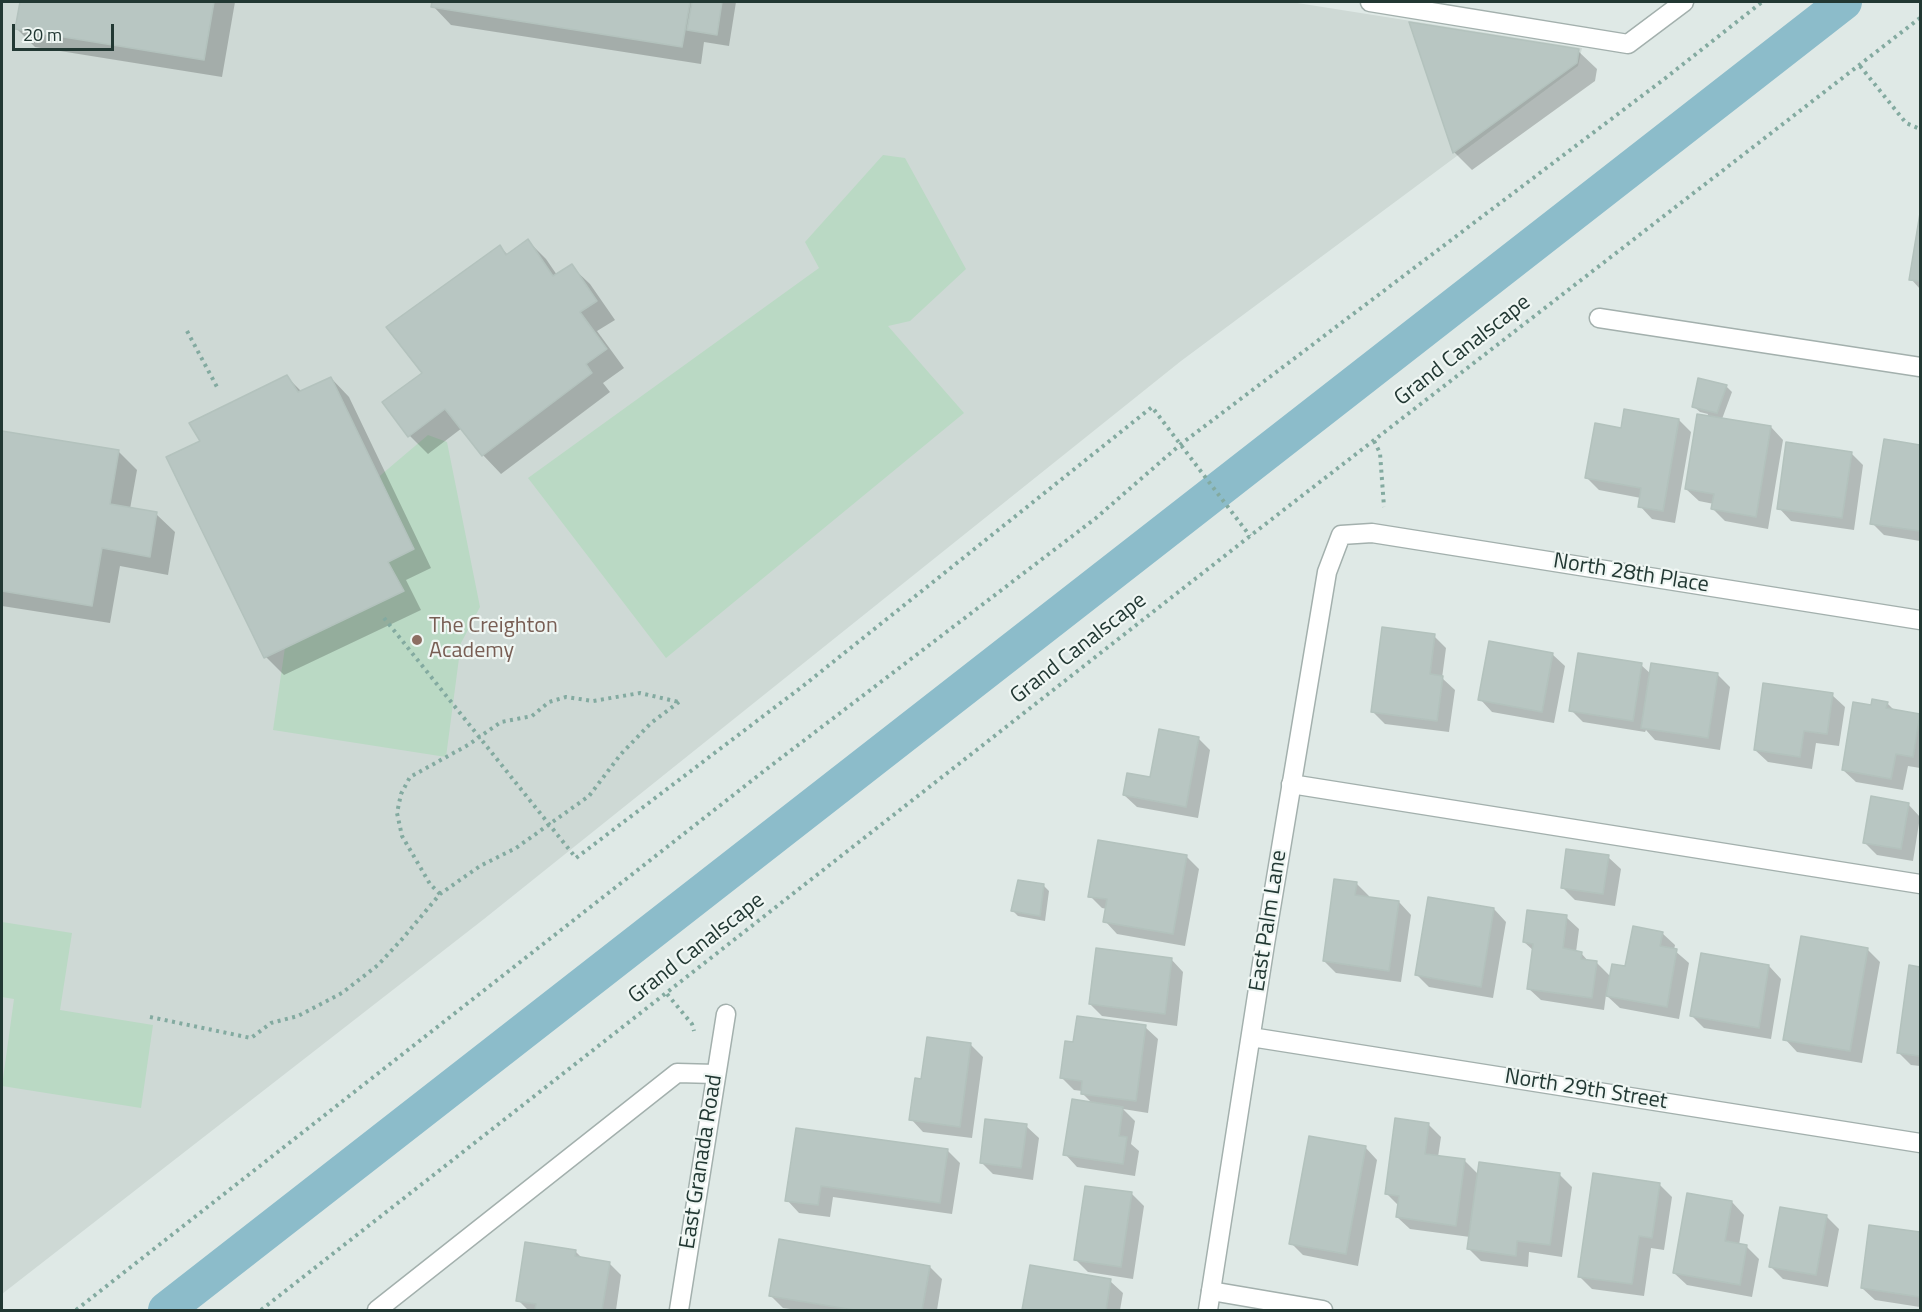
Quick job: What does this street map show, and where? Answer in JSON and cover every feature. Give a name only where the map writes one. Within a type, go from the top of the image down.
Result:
[{"type":"street","points":[[1370,2],[1628,44],[1684,2]]},
{"type":"street","points":[[1599,318],[1920,367]]},
{"type":"street","name":"North 28th Place","points":[[1341,535],[1372,533],[1920,620]]},
{"type":"street","name":"East Palm Lane","points":[[1208,1311],[1291,784],[1327,572],[1341,535]]},
{"type":"street","points":[[1291,784],[1920,884]]},
{"type":"street","name":"East Granada Road","points":[[679,1311],[726,1014]]},
{"type":"street","name":"North 29th Street","points":[[1251,1037],[1920,1143]]},
{"type":"street","points":[[377,1311],[677,1073],[716,1074]]},
{"type":"street","points":[[1211,1291],[1323,1311]]},
{"type":"path","points":[[76,1311],[764,771],[1096,518],[1181,444],[1663,80],[1762,2]]},
{"type":"path","name":"Grand Canalscape","points":[[261,1311],[1250,536],[1920,18]]},
{"type":"path","points":[[1859,65],[1906,123],[1920,129]]},
{"type":"path","points":[[187,331],[217,387]]},
{"type":"path","points":[[384,618],[576,858],[803,686],[1152,407],[1250,536]]},
{"type":"path","points":[[1374,441],[1380,453],[1384,507]]},
{"type":"path","points":[[150,1017],[251,1038],[271,1023],[298,1016],[342,993],[378,965],[440,894],[480,866],[516,848],[589,796],[621,754],[651,723],[679,702],[640,693],[593,700],[566,697],[549,702],[532,716],[501,722],[480,737],[410,777],[401,794],[397,813],[402,836],[430,884],[440,894]]},
{"type":"path","points":[[667,994],[692,1024]]},
{"type":"shaded area","name":"The Creighton Academy","points":[[2,2],[1291,2],[1582,48],[1578,66],[1181,361],[484,919],[2,1294]]},
{"type":"green space","points":[[883,155],[905,158],[966,269],[910,321],[888,326],[964,413],[666,658],[528,478],[819,268],[805,242]]},
{"type":"green space","points":[[428,435],[447,442],[480,607],[461,643],[446,757],[273,730],[295,578],[349,502]]},
{"type":"green space","points":[[2,922],[72,933],[60,1010],[153,1025],[141,1108],[2,1086],[14,999],[2,997]]},
{"type":"building","points":[[20,2],[214,2],[204,60],[15,29]]},
{"type":"building","points":[[432,2],[690,2],[682,47],[431,7]]},
{"type":"building","points":[[692,2],[722,2],[717,35],[687,30]]},
{"type":"building","points":[[1409,22],[1579,49],[1577,63],[1453,153]]},
{"type":"building","points":[[1920,213],[1920,281],[1909,280]]},
{"type":"building","points":[[528,239],[553,276],[572,264],[597,301],[580,312],[607,349],[586,364],[592,373],[482,456],[445,409],[408,437],[382,402],[422,373],[386,327],[500,245],[506,255]]},
{"type":"building","points":[[287,375],[298,392],[331,377],[414,549],[388,562],[404,591],[264,658],[166,457],[200,441],[189,423]]},
{"type":"building","points":[[1698,378],[1727,385],[1717,413],[1692,407]]},
{"type":"building","points":[[1624,409],[1679,419],[1663,511],[1638,507],[1641,488],[1585,478],[1595,423],[1621,428]]},
{"type":"building","points":[[1697,414],[1771,426],[1756,517],[1711,509],[1714,494],[1685,489]]},
{"type":"building","points":[[2,431],[119,450],[110,504],[157,512],[150,557],[102,548],[92,606],[2,591]]},
{"type":"building","points":[[1884,439],[1920,445],[1920,531],[1870,524]]},
{"type":"building","points":[[1786,442],[1852,452],[1842,518],[1777,509]]},
{"type":"building","points":[[1382,627],[1435,634],[1430,674],[1443,676],[1437,721],[1371,712]]},
{"type":"building","points":[[1489,641],[1553,653],[1542,712],[1478,700]]},
{"type":"building","points":[[1578,653],[1642,663],[1633,721],[1569,711]]},
{"type":"building","points":[[1651,663],[1718,673],[1708,738],[1641,728]]},
{"type":"building","points":[[1763,683],[1833,693],[1827,734],[1804,731],[1800,757],[1754,750]]},
{"type":"building","points":[[1872,699],[1888,702],[1886,708],[1920,714],[1913,757],[1896,754],[1891,779],[1842,770],[1853,702],[1871,705]]},
{"type":"building","points":[[1159,729],[1199,737],[1186,807],[1123,795],[1127,773],[1150,777]]},
{"type":"building","points":[[1871,796],[1909,803],[1901,849],[1863,843]]},
{"type":"building","points":[[1098,840],[1187,855],[1173,934],[1103,922],[1107,899],[1088,897]]},
{"type":"building","points":[[1566,849],[1609,855],[1603,894],[1561,888]]},
{"type":"building","points":[[1334,879],[1357,882],[1355,895],[1399,901],[1389,971],[1323,961]]},
{"type":"building","points":[[1018,880],[1044,884],[1040,916],[1011,911]]},
{"type":"building","points":[[1428,897],[1494,908],[1481,987],[1415,975]]},
{"type":"building","points":[[1527,910],[1567,915],[1563,948],[1582,952],[1581,959],[1597,961],[1592,998],[1527,989],[1533,944],[1523,942]]},
{"type":"building","points":[[1633,926],[1663,932],[1660,946],[1677,949],[1667,1007],[1606,996],[1612,964],[1625,966]]},
{"type":"building","points":[[1801,936],[1868,948],[1850,1051],[1783,1040]]},
{"type":"building","points":[[1096,948],[1172,958],[1165,1014],[1089,1004]]},
{"type":"building","points":[[1701,953],[1769,965],[1759,1028],[1690,1016]]},
{"type":"building","points":[[1909,965],[1920,967],[1920,1056],[1897,1053]]},
{"type":"building","points":[[1077,1016],[1146,1025],[1136,1101],[1081,1094],[1082,1081],[1060,1078],[1065,1041],[1073,1042]]},
{"type":"building","points":[[927,1037],[971,1043],[960,1127],[909,1120],[915,1078],[921,1079]]},
{"type":"building","points":[[1072,1099],[1123,1107],[1119,1136],[1127,1137],[1123,1164],[1063,1155]]},
{"type":"building","points":[[1395,1118],[1429,1123],[1425,1154],[1465,1159],[1456,1226],[1396,1217],[1399,1196],[1385,1194]]},
{"type":"building","points":[[985,1119],[1027,1124],[1021,1168],[980,1163]]},
{"type":"building","points":[[796,1128],[948,1149],[940,1203],[821,1186],[818,1205],[785,1201]]},
{"type":"building","points":[[1309,1136],[1366,1146],[1346,1254],[1289,1244]]},
{"type":"building","points":[[1479,1162],[1560,1173],[1550,1245],[1517,1241],[1516,1256],[1467,1249]]},
{"type":"building","points":[[1593,1173],[1660,1183],[1652,1238],[1639,1236],[1632,1284],[1578,1277]]},
{"type":"building","points":[[1085,1186],[1132,1192],[1121,1267],[1074,1260]]},
{"type":"building","points":[[1687,1193],[1732,1201],[1725,1241],[1747,1245],[1740,1285],[1673,1273]]},
{"type":"building","points":[[1780,1207],[1827,1215],[1816,1275],[1769,1267]]},
{"type":"building","points":[[1869,1225],[1920,1232],[1920,1297],[1861,1288]]},
{"type":"building","points":[[779,1239],[930,1266],[922,1310],[854,1310],[769,1296]]},
{"type":"building","points":[[525,1242],[576,1250],[575,1256],[610,1262],[602,1310],[535,1310],[536,1304],[516,1301]]},
{"type":"building","points":[[1030,1265],[1111,1279],[1106,1310],[1022,1310]]},
{"type":"waterway","points":[[166,1310],[1844,2]]},
{"type":"place","name":"The Creighton Academy","points":[[417,640]]}]
